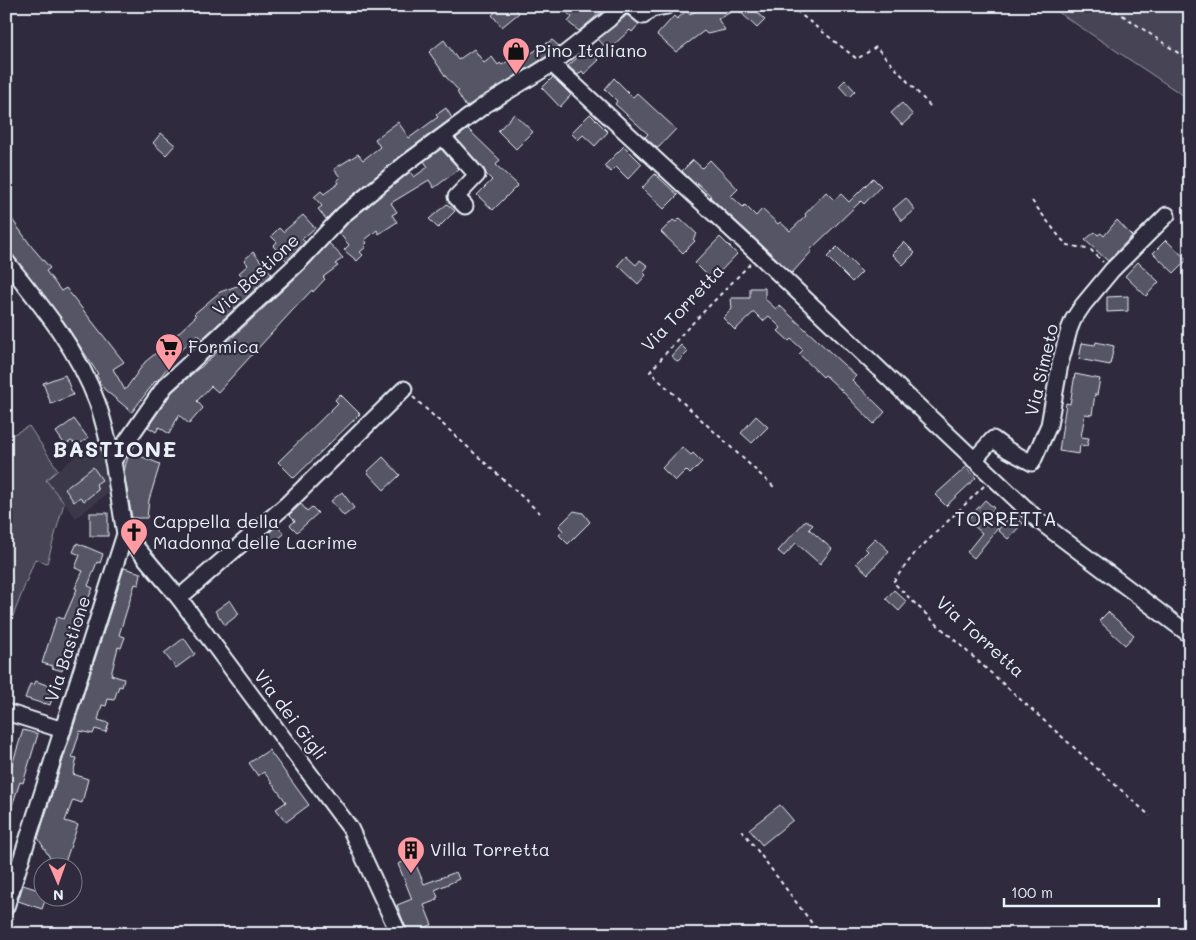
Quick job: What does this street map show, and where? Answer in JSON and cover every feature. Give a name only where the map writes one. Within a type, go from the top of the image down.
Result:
[{"type":"street","name":"Via Bastione","points":[[6,908],[125,534],[113,461],[165,386],[300,261],[343,215],[405,164],[485,105],[552,64],[609,19],[622,6]]},
{"type":"street","points":[[631,6],[643,16],[651,9],[667,6]]},
{"type":"street","points":[[552,64],[759,255],[1039,521],[1190,635]]},
{"type":"street","points":[[443,137],[477,175],[456,197],[465,206]]},
{"type":"street","name":"Via Simeto","points":[[974,460],[992,439],[1032,463],[1049,425],[1060,364],[1069,330],[1083,305],[1112,270],[1167,215]]},
{"type":"street","points":[[6,261],[55,323],[77,359],[97,403],[113,461]]},
{"type":"street","points":[[179,598],[286,505],[404,389]]},
{"type":"street","name":"Via dei Gigli","points":[[125,534],[179,598],[350,828],[399,934]]},
{"type":"street","name":"Via Bastione","points":[[6,712],[62,730]]},
{"type":"path","points":[[790,6],[857,59],[876,47],[931,108]]},
{"type":"path","points":[[1109,6],[1190,61]]},
{"type":"path","points":[[1032,201],[1060,239],[1068,245],[1091,250],[1112,270]]},
{"type":"path","name":"Via Torretta","points":[[759,255],[682,334],[650,372],[776,488]]},
{"type":"path","points":[[404,389],[540,514]]},
{"type":"path","name":"Via Torretta","points":[[992,477],[915,553],[893,582],[930,618],[1150,816]]},
{"type":"path","points":[[742,830],[820,934]]},
{"type":"shaded area","points":[[1049,6],[1181,6],[1190,11],[1190,100]]},
{"type":"shaded area","points":[[29,426],[58,470],[46,480],[64,503],[47,563],[35,559],[10,624],[6,623],[6,438]]},
{"type":"shaded area","points":[[99,438],[103,450],[110,492],[76,518],[45,480]]},
{"type":"building","points":[[502,6],[513,6],[519,13],[502,27],[492,15]]},
{"type":"building","points":[[569,6],[577,6],[580,9],[583,6],[608,6],[579,31],[568,22],[572,17],[565,11]]},
{"type":"building","points":[[709,6],[750,6],[765,20],[757,28],[737,9],[718,19],[725,30],[707,34],[704,31],[676,52],[657,35],[674,16],[677,19],[686,11],[690,15],[699,8],[701,10]]},
{"type":"building","points":[[627,15],[639,24],[632,32],[630,30],[608,50],[598,39]]},
{"type":"building","points":[[444,40],[458,60],[474,49],[484,63],[492,57],[498,65],[500,63],[502,65],[511,59],[514,64],[552,40],[559,46],[547,56],[466,107],[457,92],[459,91],[446,77],[429,52]]},
{"type":"building","points":[[587,49],[599,60],[584,74],[582,71],[578,75],[568,66]]},
{"type":"building","points":[[553,77],[571,95],[560,107],[542,88]]},
{"type":"building","points":[[614,78],[633,97],[637,93],[676,129],[659,147],[657,148],[645,137],[648,134],[615,104],[617,101],[605,89]]},
{"type":"building","points":[[845,80],[855,91],[849,97],[839,86]]},
{"type":"building","points":[[902,103],[913,115],[902,125],[891,113]]},
{"type":"building","points":[[446,108],[452,118],[399,157],[326,219],[318,209],[322,206],[314,197],[321,191],[324,194],[339,183],[337,180],[340,177],[334,169],[358,154],[363,160],[380,147],[375,139],[398,122],[409,138],[438,117],[436,115]]},
{"type":"building","points":[[514,114],[533,132],[516,149],[498,131]]},
{"type":"building","points":[[590,114],[608,132],[595,146],[583,135],[578,140],[571,133]]},
{"type":"building","points":[[468,129],[500,160],[496,165],[518,185],[493,210],[477,195],[492,180],[456,138]]},
{"type":"building","points":[[161,133],[175,145],[166,155],[153,143]]},
{"type":"building","points":[[624,146],[642,164],[628,179],[616,167],[611,172],[604,166]]},
{"type":"building","points":[[441,149],[459,169],[434,188],[429,180],[391,203],[397,212],[392,215],[397,222],[379,234],[377,230],[365,240],[367,243],[364,245],[366,247],[360,252],[363,255],[357,261],[344,250],[349,245],[339,233],[349,222],[410,172],[414,177],[428,167],[424,161]]},
{"type":"building","points":[[693,160],[702,168],[710,160],[738,189],[731,196],[743,207],[745,205],[756,216],[762,209],[778,224],[780,222],[790,231],[806,216],[805,214],[826,192],[834,200],[841,194],[849,202],[873,178],[881,186],[864,204],[861,201],[810,250],[812,251],[792,273],[682,171]]},
{"type":"building","points":[[655,174],[678,195],[664,209],[642,188]]},
{"type":"building","points":[[906,198],[915,210],[902,221],[893,209]]},
{"type":"building","points":[[447,204],[455,211],[438,228],[429,219]]},
{"type":"building","points":[[6,211],[50,268],[46,271],[61,291],[66,288],[124,362],[113,369],[125,390],[145,362],[156,353],[170,336],[173,338],[196,316],[194,314],[220,292],[248,282],[239,273],[248,265],[244,260],[253,252],[272,274],[202,339],[198,334],[182,349],[132,412],[105,390],[99,382],[96,375],[98,374],[65,323],[6,248]]},
{"type":"building","points":[[303,215],[315,228],[302,239],[305,242],[287,261],[273,246],[277,242],[271,236],[279,228],[283,232]]},
{"type":"building","points":[[680,218],[697,234],[693,239],[695,241],[683,253],[661,232],[673,220],[676,222]]},
{"type":"building","points":[[1117,220],[1132,236],[1108,261],[1085,240],[1095,232],[1098,235],[1101,233],[1104,236]]},
{"type":"building","points":[[720,237],[737,254],[712,280],[695,263]]},
{"type":"building","points":[[1166,240],[1187,260],[1174,273],[1153,253]]},
{"type":"building","points":[[904,242],[915,253],[903,265],[892,254]]},
{"type":"building","points":[[329,243],[343,258],[335,264],[338,266],[323,277],[325,279],[292,311],[218,392],[211,386],[197,401],[203,408],[189,424],[179,415],[169,434],[159,427],[156,432],[148,427],[172,392],[306,268]]},
{"type":"building","points":[[837,247],[862,272],[852,282],[827,257]]},
{"type":"building","points":[[626,256],[636,265],[640,260],[648,266],[643,272],[646,275],[638,284],[618,265]]},
{"type":"building","points":[[1138,262],[1159,282],[1146,296],[1125,276]]},
{"type":"building","points":[[750,288],[765,288],[765,299],[776,309],[779,305],[856,376],[852,380],[885,412],[874,424],[825,375],[823,377],[799,354],[803,350],[778,331],[781,328],[769,316],[763,321],[754,312],[735,330],[723,318],[732,309],[731,298],[750,298]]},
{"type":"building","points":[[1128,296],[1128,311],[1107,312],[1107,297]]},
{"type":"building","points":[[1096,342],[1114,346],[1110,365],[1079,359],[1082,343],[1095,345]]},
{"type":"building","points":[[681,345],[688,352],[678,362],[671,356]]},
{"type":"building","points":[[1075,374],[1100,379],[1097,395],[1095,394],[1092,415],[1085,414],[1081,437],[1089,438],[1087,446],[1080,445],[1079,454],[1059,451],[1066,403],[1070,404]]},
{"type":"building","points":[[65,375],[73,395],[51,404],[43,383]]},
{"type":"building","points":[[340,394],[360,414],[294,478],[278,462],[338,403],[335,400]]},
{"type":"building","points":[[756,416],[768,427],[752,443],[741,433]]},
{"type":"building","points":[[74,419],[88,438],[78,445],[71,441],[65,445],[56,432]]},
{"type":"building","points":[[682,447],[691,455],[693,453],[702,462],[690,474],[686,470],[675,481],[662,468]]},
{"type":"building","points":[[130,452],[160,464],[149,500],[147,518],[132,518],[124,472]]},
{"type":"building","points":[[383,457],[400,475],[384,490],[367,472]]},
{"type":"building","points":[[93,467],[102,480],[96,484],[98,490],[84,501],[80,497],[74,502],[65,489]]},
{"type":"building","points":[[966,467],[976,478],[946,506],[935,495]]},
{"type":"building","points":[[342,492],[354,508],[344,516],[331,501]]},
{"type":"building","points":[[985,500],[994,508],[986,518],[998,528],[974,558],[967,552],[982,533],[967,520]]},
{"type":"building","points":[[301,504],[307,511],[312,507],[318,513],[297,532],[290,525],[295,521],[289,515]]},
{"type":"building","points":[[574,511],[583,513],[590,522],[568,544],[559,535],[563,531],[559,526]]},
{"type":"building","points":[[90,513],[108,513],[108,536],[90,536]]},
{"type":"building","points":[[1012,514],[1023,523],[1008,539],[998,530]]},
{"type":"building","points":[[806,520],[813,525],[809,529],[832,549],[820,564],[796,543],[784,556],[778,551]]},
{"type":"building","points":[[277,526],[284,534],[271,545],[264,537]]},
{"type":"building","points":[[875,538],[889,551],[868,574],[856,563],[868,551],[865,548]]},
{"type":"building","points":[[77,543],[103,554],[100,563],[97,562],[88,586],[93,588],[77,623],[62,671],[42,663],[57,617],[64,619],[83,571],[75,568],[80,555],[73,552]]},
{"type":"building","points":[[124,568],[141,573],[139,585],[135,584],[119,635],[125,637],[121,648],[118,647],[111,675],[124,679],[122,687],[119,686],[114,700],[108,699],[106,706],[102,705],[98,720],[109,723],[106,732],[95,729],[93,734],[80,731],[72,757],[77,758],[73,774],[88,779],[82,803],[73,800],[65,821],[78,825],[66,858],[50,858],[38,838]]},
{"type":"building","points":[[894,590],[907,602],[899,611],[886,599]]},
{"type":"building","points":[[230,600],[239,614],[225,625],[215,611]]},
{"type":"building","points":[[1108,612],[1134,635],[1125,645],[1099,621]]},
{"type":"building","points":[[184,638],[195,654],[176,668],[164,653]]},
{"type":"building","points":[[36,681],[55,690],[50,705],[25,698],[30,684],[34,685]]},
{"type":"building","points":[[23,730],[38,734],[23,783],[20,782],[8,818],[6,818],[6,784]]},
{"type":"building","points":[[269,750],[309,805],[286,822],[276,809],[286,802],[264,772],[258,776],[249,763]]},
{"type":"building","points":[[780,805],[793,820],[762,845],[749,829]]},
{"type":"building","points":[[413,858],[424,884],[456,872],[459,879],[435,890],[438,897],[436,898],[437,900],[424,905],[432,925],[408,934],[397,905],[412,899],[398,864]]},
{"type":"building","points":[[23,885],[32,888],[32,906],[18,901]]},
{"type":"place","name":"Pino Italiano","points":[[516,75]]},
{"type":"place","name":"Formica","points":[[169,371]]},
{"type":"place","name":"Cappella della Madonna delle Lacrime","points":[[134,556]]},
{"type":"place","name":"Villa Torretta","points":[[411,874]]},
{"type":"district","name":"BASTIONE","points":[[115,449]]},
{"type":"district","name":"TORRETTA","points":[[1006,519]]}]
